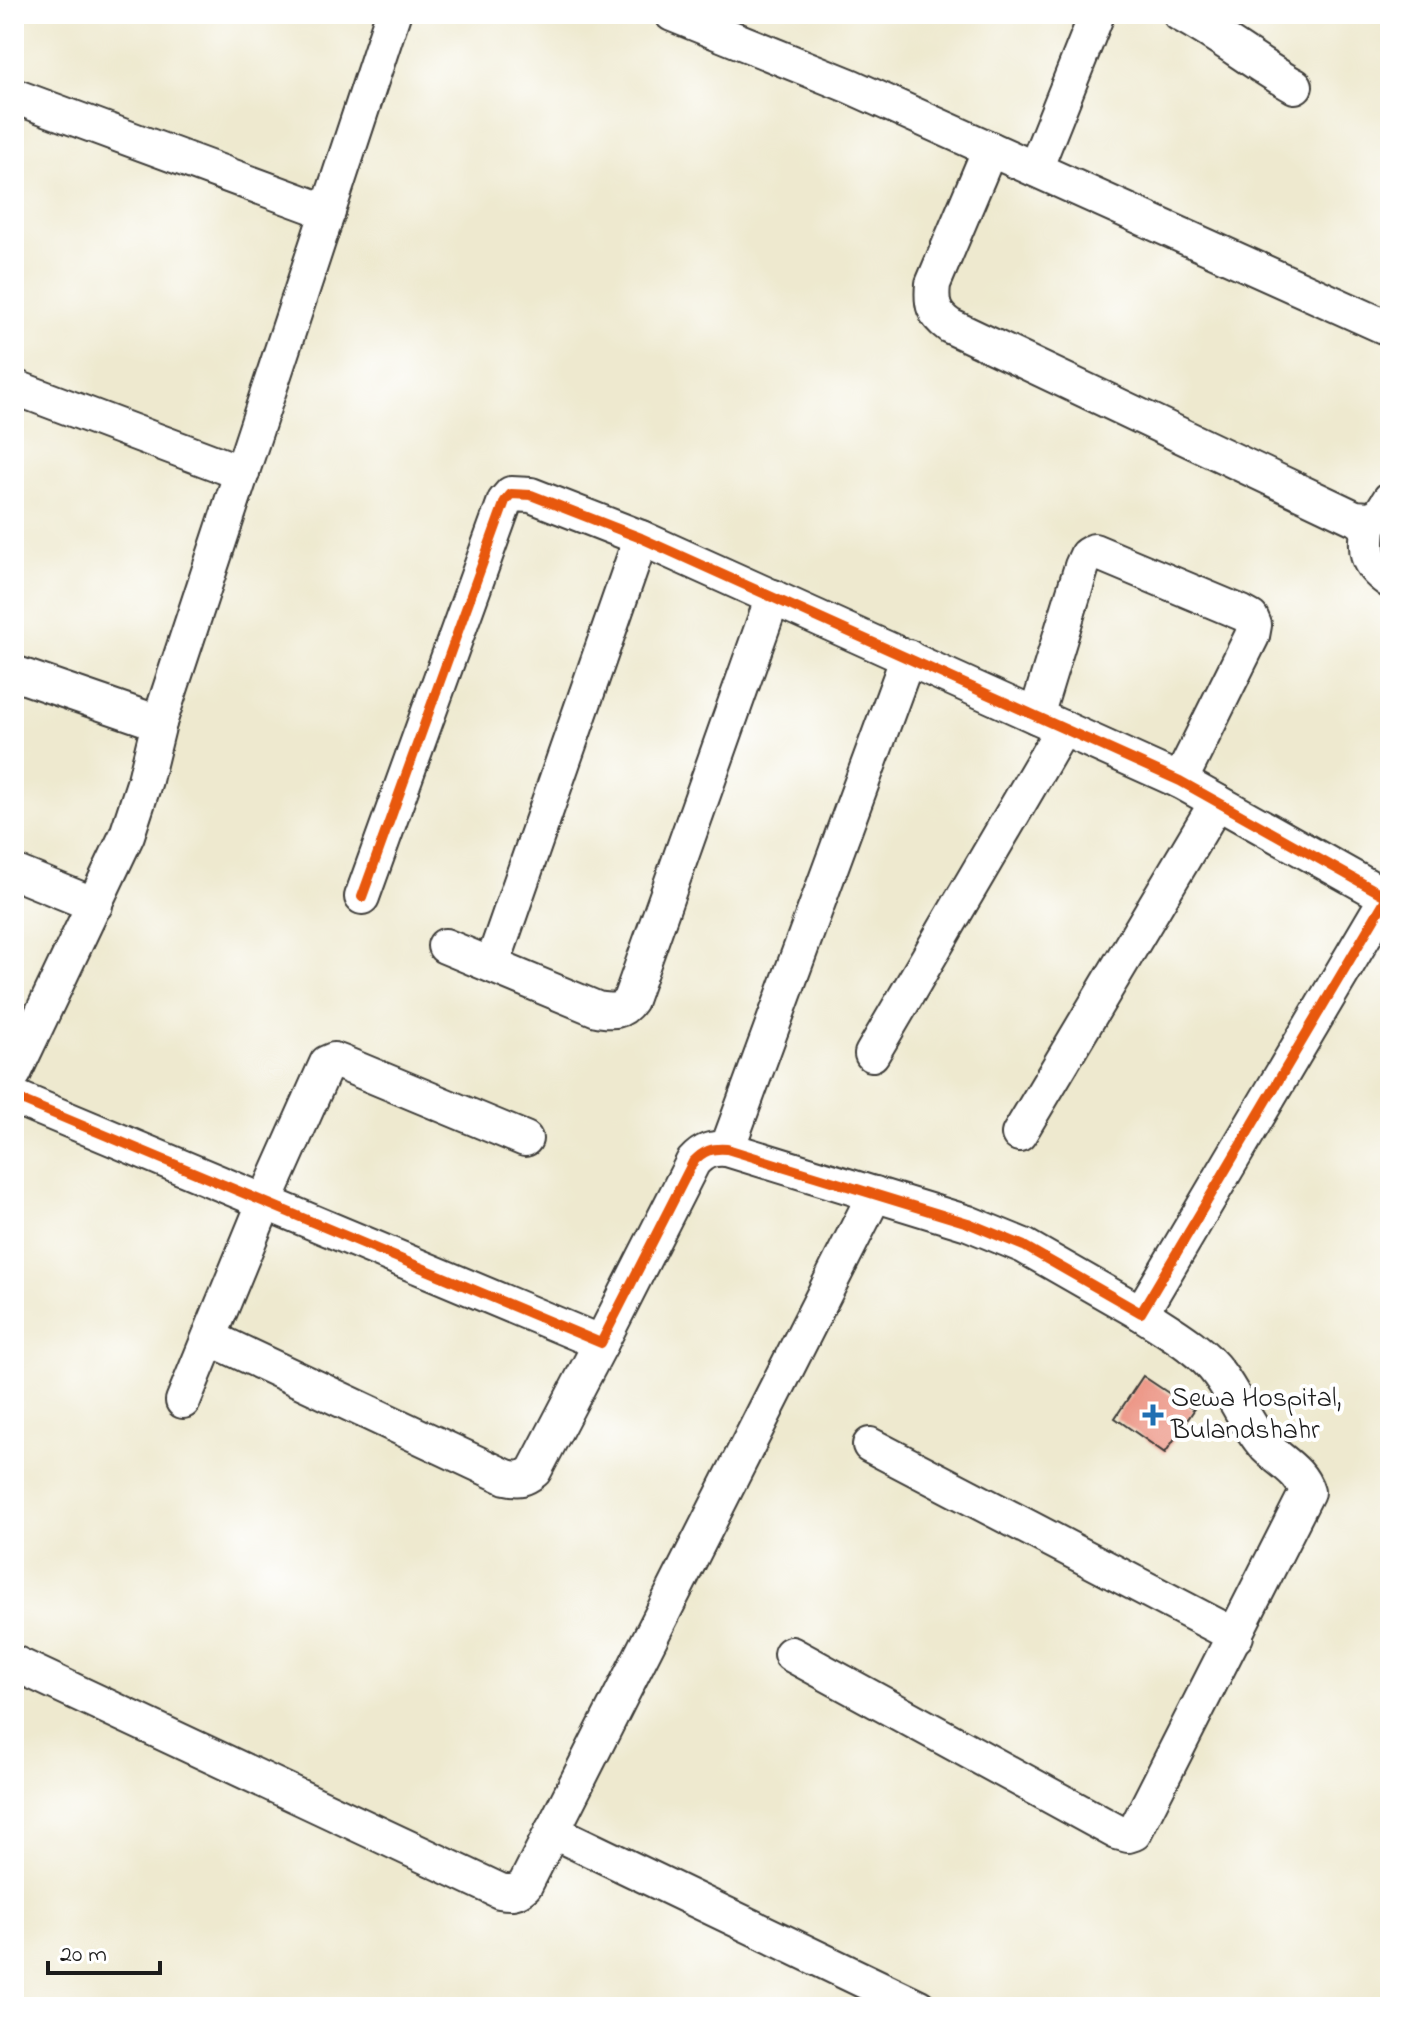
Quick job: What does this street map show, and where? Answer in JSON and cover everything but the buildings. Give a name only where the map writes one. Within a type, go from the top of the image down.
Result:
[{"type":"street","points":[[14,1073],[127,835],[159,723],[393,14]]},
{"type":"street","points":[[672,14],[850,86],[1390,329]]},
{"type":"street","points":[[1035,169],[1097,14]]},
{"type":"street","points":[[1180,14],[1295,86]]},
{"type":"street","points":[[14,96],[328,212]]},
{"type":"street","points":[[990,149],[933,284],[931,301],[937,317],[950,326],[1355,518],[1380,509]]},
{"type":"street","points":[[14,387],[242,473]]},
{"type":"street","points":[[362,897],[505,501],[511,494],[531,495],[641,538],[1180,781],[1388,898],[1141,1313]]},
{"type":"street","points":[[1380,509],[1366,549],[1371,565],[1390,581]]},
{"type":"street","points":[[492,965],[641,538]]},
{"type":"street","points":[[872,1054],[1050,722],[1082,566],[1087,555],[1094,551],[1242,613],[1251,618],[1254,625],[1252,636],[1180,781]]},
{"type":"street","points":[[445,946],[597,1009],[613,1011],[624,1008],[630,1000],[773,597]]},
{"type":"street","points":[[727,1149],[908,657]]},
{"type":"street","points":[[14,673],[159,723]]},
{"type":"street","points":[[1019,1134],[1217,802]]},
{"type":"street","points":[[14,872],[95,905]]},
{"type":"street","points":[[183,1401],[264,1204],[327,1063],[334,1060],[525,1139]]},
{"type":"street","points":[[14,1097],[601,1343]]},
{"type":"street","points":[[210,1338],[506,1477],[516,1480],[525,1478],[534,1471],[693,1162],[702,1152],[715,1148],[727,1149],[968,1223],[1024,1246],[1141,1313],[1199,1353],[1217,1371],[1247,1422],[1266,1446],[1304,1481],[1307,1492],[1303,1503],[1134,1833],[1117,1832],[791,1654]]},
{"type":"street","points":[[14,1663],[500,1891],[518,1891],[525,1885],[875,1194]]},
{"type":"street","points":[[870,1445],[1236,1636]]},
{"type":"street","points":[[552,1831],[919,2007]]},
{"type":"cycle path","points":[[362,897],[505,501],[511,494],[531,495],[641,538],[1180,781],[1387,897]]},
{"type":"cycle path","points":[[14,1097],[601,1343],[693,1162],[705,1152],[717,1149],[727,1149],[968,1223],[1024,1246],[1141,1313],[1387,897],[1390,898]]},
{"type":"place","name":"Sewa Hospital, Bulandshahr","points":[[1153,1415]]}]
